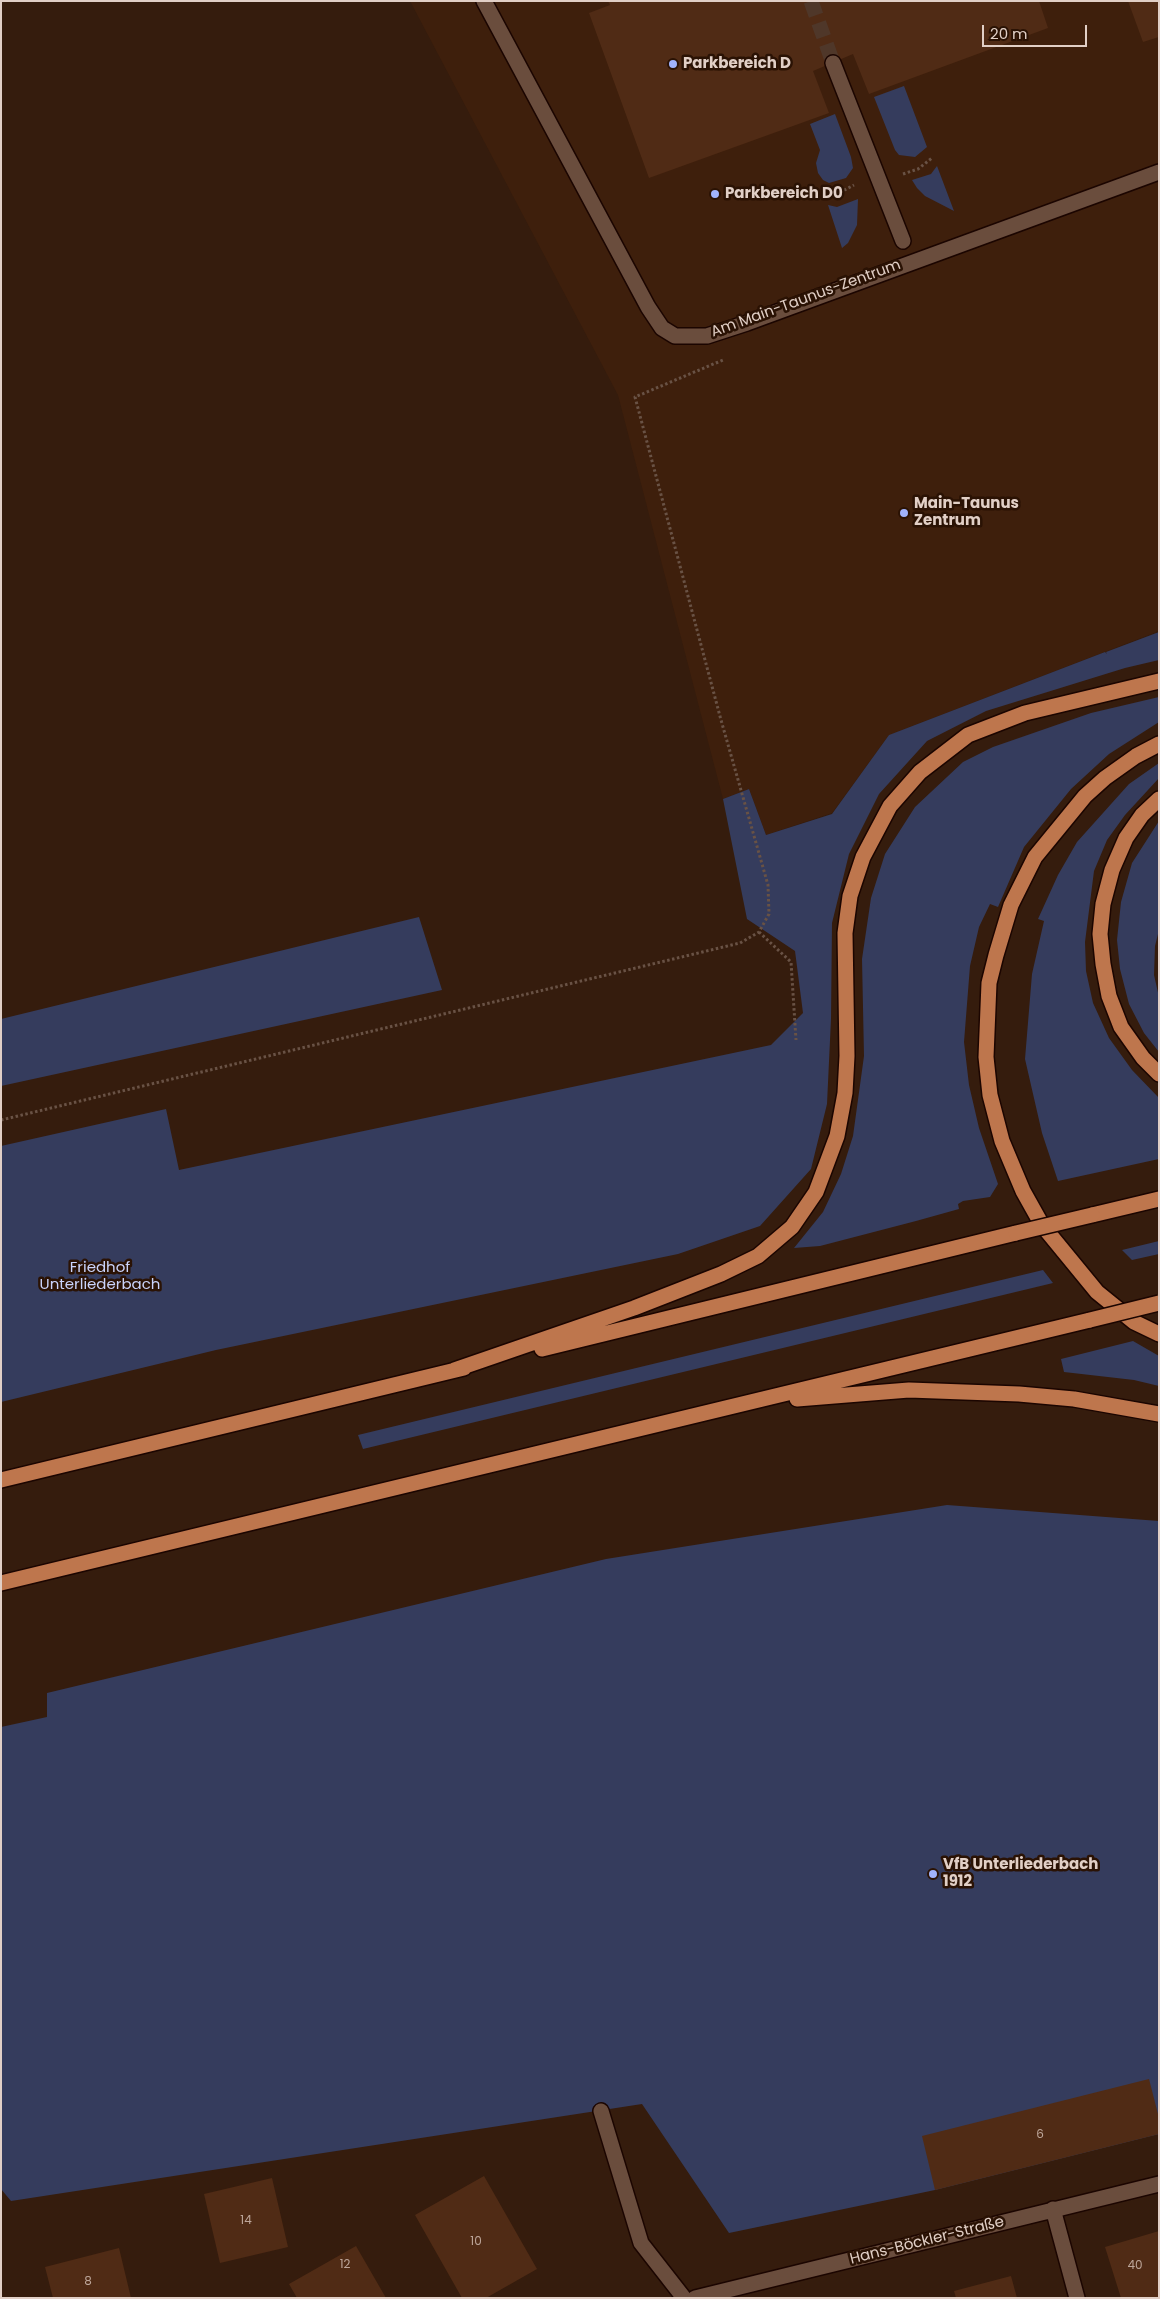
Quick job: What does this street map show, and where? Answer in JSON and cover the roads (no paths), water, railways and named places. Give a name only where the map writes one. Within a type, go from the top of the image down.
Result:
[{"type":"highway","points":[[454,1370],[634,1308],[721,1274],[758,1256],[792,1227],[816,1192],[837,1136],[845,1093],[847,1056],[845,933],[850,896],[863,856],[890,806],[920,772],[968,735],[1025,713],[1159,681]]},
{"type":"highway","points":[[1159,744],[1136,756],[1105,778],[1085,796],[1035,857],[1011,905],[996,955],[988,992],[986,1057],[990,1096],[1002,1141],[1023,1190],[1042,1225],[1097,1292],[1134,1322],[1159,1334]]},
{"type":"highway","points":[[1159,799],[1142,815],[1126,838],[1112,870],[1103,904],[1100,934],[1109,996],[1121,1027],[1143,1058],[1159,1074]]},
{"type":"highway","points":[[1,1480],[1159,1199]]},
{"type":"highway","points":[[1,1583],[1159,1303]]},
{"type":"highway","points":[[750,1402],[909,1390],[1028,1394],[1074,1399],[1159,1414]]},
{"type":"street","name":"Am Main-Taunus-Zentrum","points":[[484,1],[648,307],[662,328],[675,336],[707,336],[747,323],[1159,172]]},
{"type":"street","points":[[833,63],[904,240]]},
{"type":"street","points":[[601,2111],[641,2243],[684,2298]]},
{"type":"street","name":"Hans-Böckler-Straße","points":[[695,2298],[717,2295],[1053,2209],[1159,2184]]},
{"type":"street","points":[[1053,2209],[1077,2298]]},
{"type":"tunnel","points":[[811,1],[833,63]]},
{"type":"place","name":"Parkbereich D","points":[[673,64]]},
{"type":"place","name":"Parkbereich D0","points":[[715,194]]},
{"type":"place","name":"Main-Taunus Zentrum","points":[[904,513]]},
{"type":"place","name":"VfB Unterliederbach 1912","points":[[933,1874]]},
{"type":"park label","name":"Friedhof Unterliederbach","points":[[100,1276]]}]
